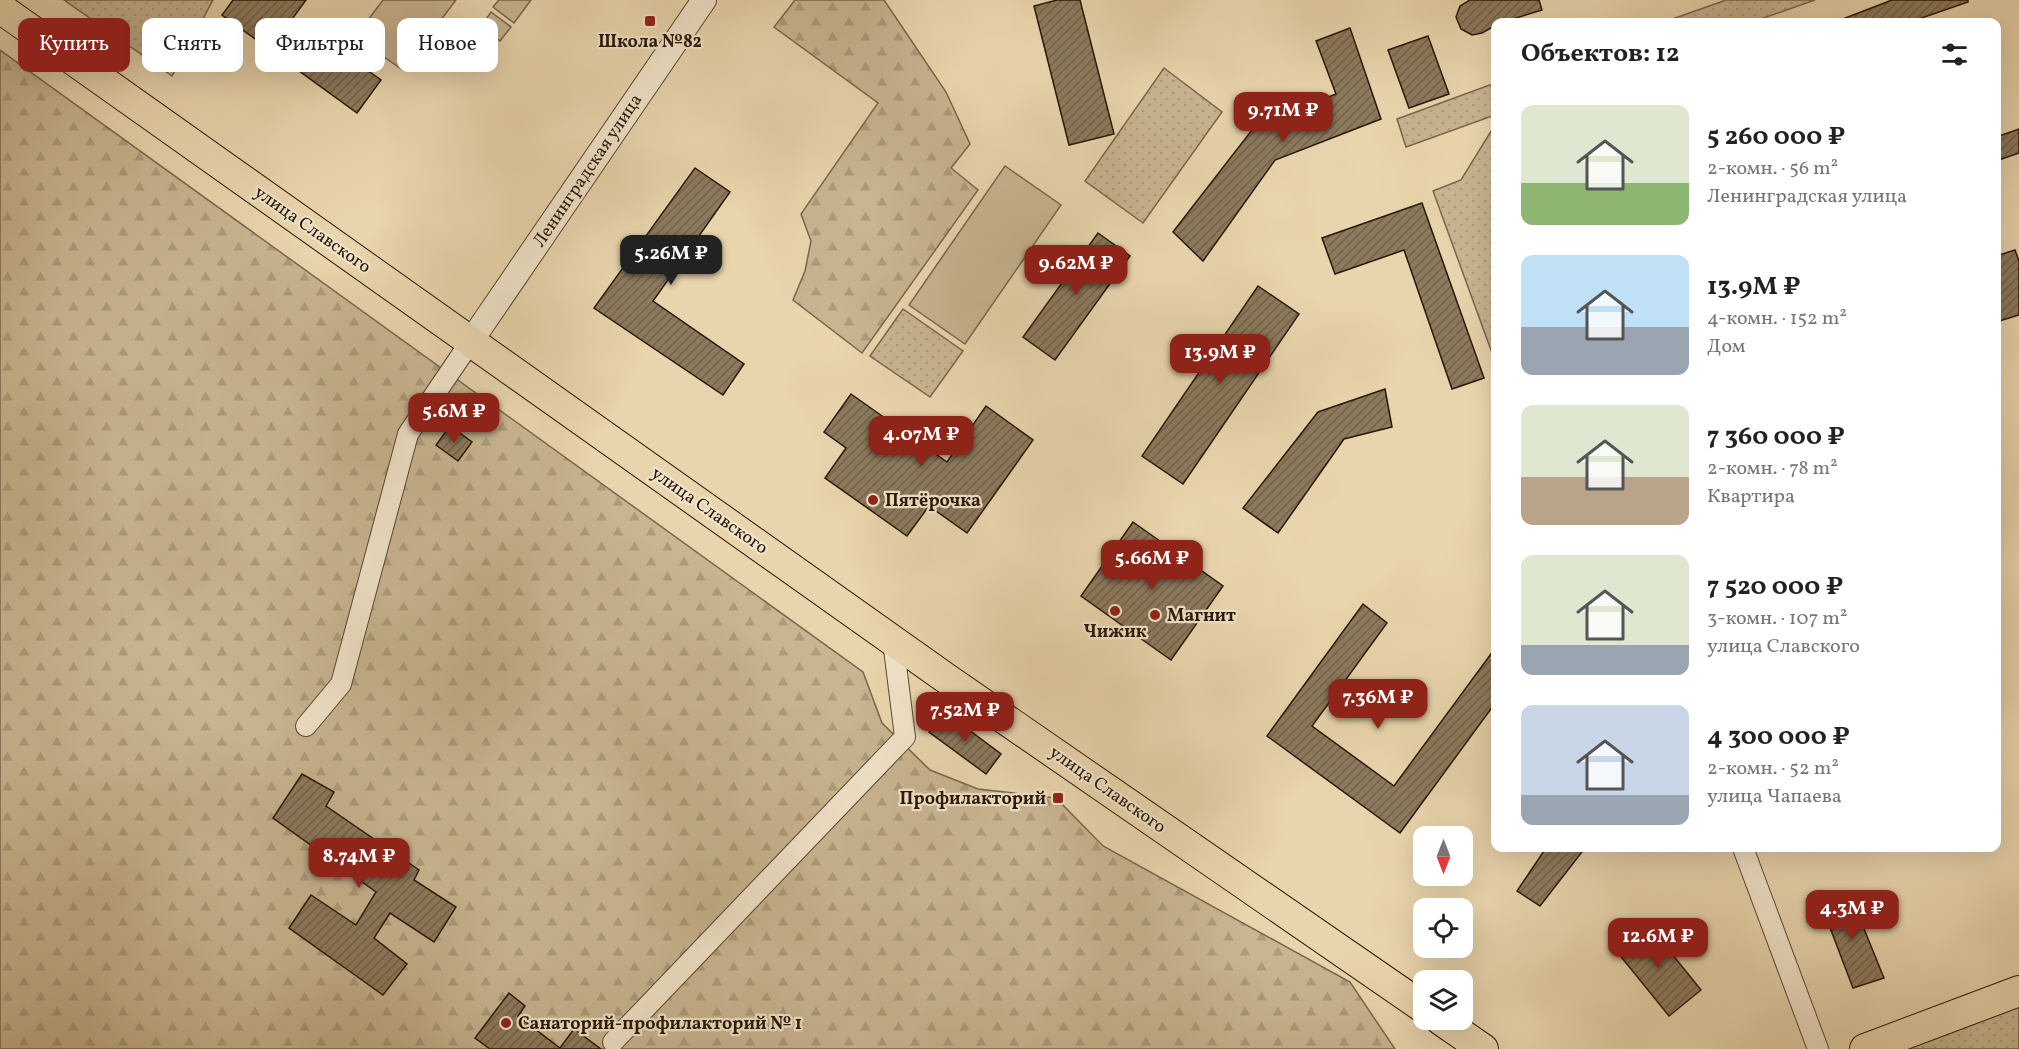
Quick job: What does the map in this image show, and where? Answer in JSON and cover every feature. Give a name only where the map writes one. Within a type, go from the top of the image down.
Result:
[{"type":"main road","name":"улица Славского","points":[[0,8],[893,641],[1413,1000]]},
{"type":"main road","points":[[1865,1049],[2019,991]]},
{"type":"main road","points":[[1456,1030],[1484,1049]]},
{"type":"street","name":"Ленинградская улица","points":[[471,341],[704,0]]},
{"type":"street","points":[[306,726],[341,684],[408,434],[471,341]]},
{"type":"street","points":[[613,1042],[905,737],[893,641]]},
{"type":"street","points":[[1744,852],[1818,1049]]},
{"type":"green space","points":[[64,0],[213,0],[203,18],[142,18],[142,55],[130,46],[130,18],[90,18]]},
{"type":"green space","points":[[383,0],[456,0],[442,18],[397,18],[397,66],[385,58],[385,18],[369,18]]},
{"type":"green space","points":[[499,0],[531,0],[514,23],[493,7]]},
{"type":"green space","points":[[795,0],[884,0],[946,92],[970,144],[951,168],[978,190],[862,353],[793,300],[805,271],[811,241],[801,214],[878,103],[774,27]]},
{"type":"green space","points":[[1726,0],[1815,0],[1763,18],[1675,18]]},
{"type":"green space","points":[[491,12],[511,27],[500,41],[498,40],[498,18],[487,18]]},
{"type":"green space","points":[[0,50],[18,63],[18,72],[31,72],[863,672],[882,723],[930,770],[978,789],[1056,798],[1103,846],[1350,982],[1395,1049],[0,1049]]},
{"type":"green space","points":[[1164,68],[1222,112],[1143,223],[1085,181]]},
{"type":"green space","points":[[1491,84],[1491,116],[1406,147],[1397,119]]},
{"type":"green space","points":[[1491,131],[1491,350],[1433,191],[1461,180]]},
{"type":"green space","points":[[1005,166],[1061,205],[965,344],[909,305]]},
{"type":"green space","points":[[903,309],[963,351],[930,397],[870,356]]},
{"type":"green space","points":[[2019,1003],[2019,1049],[1899,1049]]},
{"type":"building","points":[[233,0],[306,0],[293,18],[255,18],[255,39],[243,30],[243,18],[226,18],[222,15]]},
{"type":"building","points":[[1057,0],[1080,0],[1114,134],[1069,145],[1034,6]]},
{"type":"building","points":[[1470,0],[1539,0],[1542,10],[1516,18],[1491,18],[1491,28],[1472,35],[1461,29],[1456,17],[1460,6]]},
{"type":"building","points":[[1892,0],[1968,0],[1968,2],[1922,18],[1845,18]]},
{"type":"building","points":[[1350,28],[1381,119],[1275,160],[1203,261],[1173,232],[1255,126],[1336,94],[1316,41]]},
{"type":"building","points":[[1428,36],[1449,94],[1409,108],[1388,50]]},
{"type":"building","points":[[301,72],[370,72],[381,80],[357,113]]},
{"type":"building","points":[[2019,129],[2019,153],[2001,159],[2001,135]]},
{"type":"building","points":[[695,168],[730,192],[653,301],[744,364],[723,395],[594,308]]},
{"type":"building","points":[[1422,203],[1484,378],[1452,389],[1404,250],[1335,274],[1322,238]]},
{"type":"building","points":[[1098,233],[1130,256],[1055,360],[1023,337]]},
{"type":"building","points":[[2015,250],[2019,261],[2019,315],[2001,320],[2001,254]]},
{"type":"building","points":[[1258,286],[1299,314],[1183,484],[1142,456]]},
{"type":"building","points":[[1385,389],[1392,427],[1344,439],[1278,533],[1243,508],[1318,412]]},
{"type":"building","points":[[851,394],[947,462],[986,406],[1033,440],[967,533],[929,506],[907,536],[825,478],[846,448],[824,432]]},
{"type":"building","points":[[450,426],[472,442],[458,461],[436,445]]},
{"type":"building","points":[[1133,522],[1223,586],[1171,660],[1081,596]]},
{"type":"building","points":[[1363,604],[1387,623],[1312,726],[1394,786],[1491,654],[1491,709],[1400,833],[1267,736]]},
{"type":"building","points":[[945,712],[1001,754],[986,774],[929,732]]},
{"type":"building","points":[[302,774],[334,792],[326,806],[419,870],[414,880],[456,907],[434,942],[390,913],[374,938],[407,964],[383,995],[289,928],[311,895],[356,925],[376,892],[273,818]]},
{"type":"building","points":[[1543,852],[1582,852],[1540,906],[1517,891]]},
{"type":"building","points":[[1849,892],[1884,978],[1853,988],[1821,904]]},
{"type":"building","points":[[1646,922],[1701,990],[1669,1016],[1614,948]]},
{"type":"building","name":"Санаторий-профилакторий № 1","points":[[509,993],[525,1006],[518,1016],[560,1048],[574,1029],[601,1049],[490,1049],[475,1038]]},
{"type":"place","name":"Школа №82","points":[[650,21]]},
{"type":"place","name":"Пятёрочка","points":[[873,500]]},
{"type":"place","name":"Чижик","points":[[1115,611]]},
{"type":"place","name":"Магнит","points":[[1155,615]]},
{"type":"place","name":"Профилакторий","points":[[1058,798]]},
{"type":"place","name":"Санаторий-профилакторий № 1","points":[[506,1023]]}]
